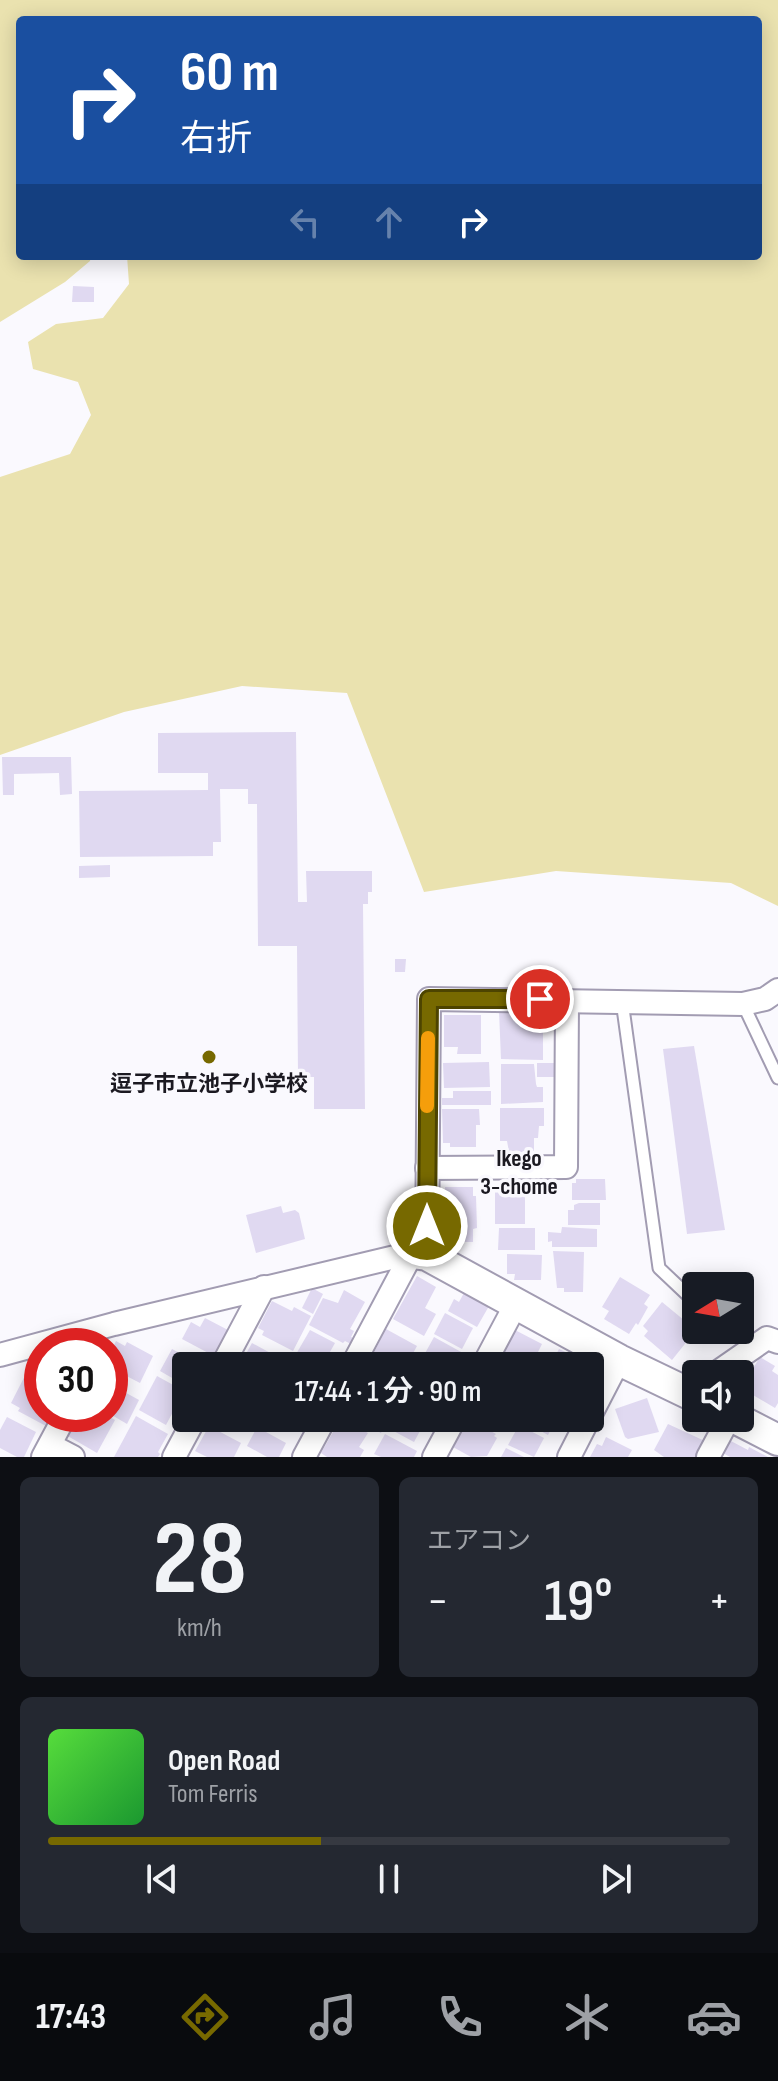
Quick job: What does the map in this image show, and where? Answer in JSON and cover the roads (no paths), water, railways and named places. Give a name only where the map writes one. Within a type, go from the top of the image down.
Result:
[{"type":"street","points":[[360,1352],[419,1254],[427,1168],[429,999],[743,1004],[765,999],[778,990]]},
{"type":"street","points":[[427,1168],[566,1167],[567,1000]]},
{"type":"street","points":[[0,1355],[264,1287],[419,1254],[619,1360],[682,1388]]},
{"type":"street","points":[[229,1352],[264,1287]]},
{"type":"street","points":[[490,1352],[516,1304]]},
{"type":"street","points":[[112,1328],[114,1324]]},
{"type":"street","points":[[735,1360],[767,1338],[778,1342]]},
{"type":"street","points":[[604,1389],[619,1360]]},
{"type":"street","points":[[754,1429],[778,1440]]},
{"type":"street","points":[[56,1432],[46,1451],[73,1457]]},
{"type":"street","points":[[174,1457],[187,1432]]},
{"type":"street","points":[[304,1457],[317,1432]]},
{"type":"street","points":[[434,1457],[447,1432]]},
{"type":"street","points":[[569,1457],[582,1432]]},
{"type":"street","points":[[708,1457],[723,1432]]},
{"type":"lane","points":[[622,1001],[659,1268],[682,1290]]},
{"type":"lane","points":[[743,1004],[778,1078]]},
{"type":"place","name":"逗子市立池子小学校","points":[[209,1057]]},
{"type":"district","name":"Ikego 3-chome","points":[[519,1172]]}]
